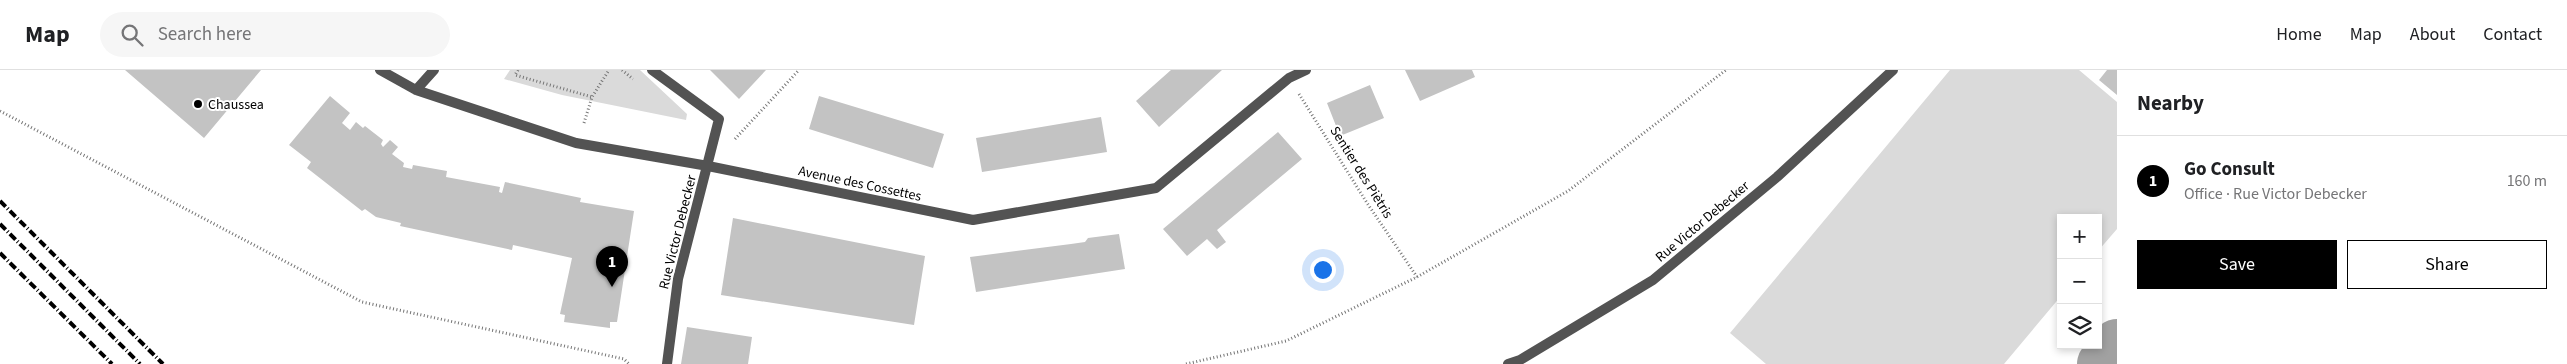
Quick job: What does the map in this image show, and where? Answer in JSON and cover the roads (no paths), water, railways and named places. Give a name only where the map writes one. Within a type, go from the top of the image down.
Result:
[{"type":"street","name":"Avenue des Cossettes","points":[[380,70],[416,90],[576,143],[708,166],[973,220],[1156,188],[1286,74],[1306,70]]},
{"type":"street","points":[[416,90],[434,70]]},
{"type":"street","name":"Rue Victor Debecker","points":[[652,70],[719,119],[678,278],[667,364]]},
{"type":"street","name":"Rue Victor Debecker","points":[[1508,364],[1520,360],[1653,280],[1777,177],[1893,70]]},
{"type":"waterway","points":[[2103,364],[2117,345]]},
{"type":"railway","points":[[0,201],[163,364]]},
{"type":"railway","points":[[0,224],[140,364]]},
{"type":"railway","points":[[0,253],[112,364]]},
{"type":"place","name":"Chaussea","points":[[198,104]]},
{"type":"place","name":"Go Consult","points":[[612,287]]}]
